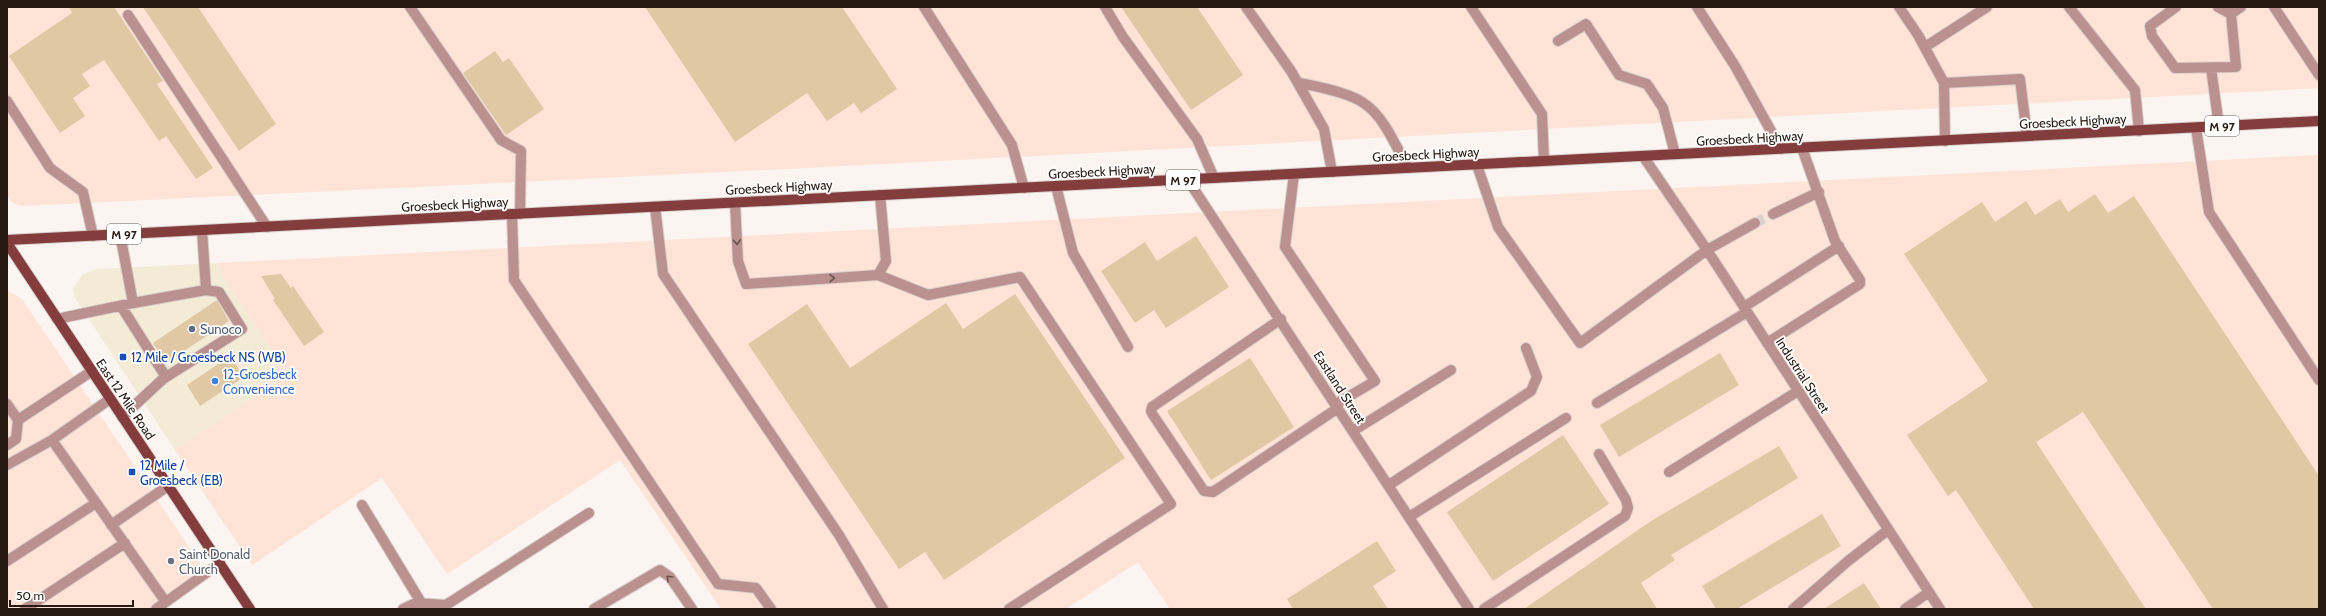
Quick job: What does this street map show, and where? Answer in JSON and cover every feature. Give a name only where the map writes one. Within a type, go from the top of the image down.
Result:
[{"type":"main road","name":"Groesbeck Highway","points":[[7,242],[120,234],[2319,121]]},
{"type":"main road","name":"East 12 Mile Road","points":[[7,242],[250,609]]},
{"type":"street","points":[[410,7],[501,140],[521,151],[516,214],[514,280],[718,584],[756,588],[771,609]]},
{"type":"street","points":[[924,7],[1012,145],[1024,188]]},
{"type":"street","points":[[1105,7],[1123,37],[1197,139],[1214,178]]},
{"type":"street","points":[[1246,7],[1297,82],[1324,129],[1332,172]]},
{"type":"street","points":[[1471,7],[1542,114],[1544,161]]},
{"type":"street","points":[[1697,7],[1735,66],[1781,149]]},
{"type":"street","points":[[1898,7],[1925,47],[1944,83],[1945,141]]},
{"type":"street","points":[[1925,47],[1987,7]]},
{"type":"street","points":[[2069,7],[2135,90],[2139,131]]},
{"type":"street","points":[[2176,7],[2150,26],[2152,36],[2175,68],[2236,67],[2231,14]]},
{"type":"street","points":[[2218,7],[2231,14]]},
{"type":"street","points":[[2231,14],[2241,7]]},
{"type":"street","points":[[2274,7],[2319,75]]},
{"type":"street","points":[[128,15],[268,227]]},
{"type":"street","points":[[1558,41],[1586,24],[1619,75],[1647,84],[1663,108],[1675,154]]},
{"type":"street","points":[[2211,68],[2218,126]]},
{"type":"street","points":[[1944,83],[2020,79],[2027,136]]},
{"type":"street","points":[[1297,82],[1349,96],[1364,103],[1386,129],[1408,168]]},
{"type":"street","points":[[7,101],[50,168],[83,192],[93,236]]},
{"type":"street","points":[[2196,128],[2209,212],[2319,380]]},
{"type":"street","points":[[1767,343],[1860,284],[1860,280],[1839,246],[1802,148]]},
{"type":"street","name":"Industrial Street","points":[[1643,156],[1746,309],[1940,609]]},
{"type":"street","points":[[1477,165],[1498,227],[1580,343],[1707,250],[1755,223]]},
{"type":"street","points":[[1281,319],[1152,407],[1151,411],[1153,415],[1204,491],[1212,492],[1375,381],[1285,248],[1294,174]]},
{"type":"street","name":"Eastland Street","points":[[1188,180],[1281,319],[1470,609]]},
{"type":"street","points":[[1056,186],[1072,253],[1128,347]]},
{"type":"street","points":[[1773,214],[1818,192]]},
{"type":"street","points":[[878,275],[886,261],[880,195]]},
{"type":"street","points":[[735,203],[738,261],[746,284],[878,275],[928,295],[1020,277],[1171,504],[1009,609]]},
{"type":"street","points":[[655,207],[663,274],[839,535],[883,609]]},
{"type":"street","points":[[202,230],[206,290]]},
{"type":"street","points":[[120,234],[133,303]]},
{"type":"street","points":[[1597,403],[1746,309],[1839,246]]},
{"type":"street","points":[[57,319],[206,290],[219,292],[242,329],[166,377],[122,417]]},
{"type":"street","points":[[121,306],[166,377]]},
{"type":"street","points":[[1389,485],[1532,391],[1537,377],[1526,348]]},
{"type":"street","points":[[1353,431],[1451,370]]},
{"type":"street","points":[[18,420],[92,372]]},
{"type":"street","points":[[1669,472],[1798,390]]},
{"type":"street","points":[[7,465],[52,440],[110,399]]},
{"type":"street","points":[[7,404],[18,420],[16,439],[7,445]]},
{"type":"street","points":[[1409,517],[1566,418]]},
{"type":"street","points":[[52,440],[165,601]]},
{"type":"street","points":[[1484,609],[1625,516],[1628,508],[1626,500],[1599,454]]},
{"type":"street","points":[[111,525],[168,486]]},
{"type":"street","points":[[7,561],[96,503]]},
{"type":"street","points":[[362,505],[422,604]]},
{"type":"street","points":[[403,609],[416,603],[446,605],[589,513]]},
{"type":"street","points":[[1793,609],[1848,561],[1888,530]]},
{"type":"street","points":[[25,609],[124,543]]},
{"type":"street","points":[[156,609],[165,601],[220,563]]},
{"type":"street","points":[[594,609],[660,570],[670,577],[692,609]]},
{"type":"street","points":[[1905,609],[1929,592]]},
{"type":"shaded area","points":[[7,7],[2319,7],[2319,88],[807,168],[22,206],[13,203],[7,196]]},
{"type":"shaded area","points":[[2319,155],[2319,609],[1170,609],[1138,562],[1066,609],[721,609],[620,460],[447,574],[382,478],[252,565],[175,450],[289,374],[225,280],[218,263]]},
{"type":"shaded area","points":[[218,263],[225,280],[289,374],[175,450],[75,298],[73,289],[82,275],[97,269]]},
{"type":"shaded area","points":[[7,290],[22,299],[209,577],[159,609],[7,609]]},
{"type":"building","points":[[69,7],[114,7],[163,81],[157,84],[213,168],[196,179],[166,136],[159,141],[104,60],[82,74],[90,86],[73,98],[85,116],[60,133],[9,56],[72,13]]},
{"type":"building","points":[[143,7],[198,7],[276,124],[239,151]]},
{"type":"building","points":[[645,7],[842,7],[897,89],[861,113],[854,103],[827,121],[807,93],[735,142]]},
{"type":"building","points":[[1121,7],[1197,7],[1243,75],[1191,110]]},
{"type":"building","points":[[495,51],[503,62],[509,58],[544,109],[506,135],[463,73]]},
{"type":"building","points":[[2095,194],[2108,213],[2134,196],[2319,476],[2319,609],[2213,609],[2083,412],[2036,442],[2146,609],[2034,609],[1956,490],[1948,496],[1907,435],[1988,381],[1904,254],[1982,202],[1995,222],[2026,201],[2035,215],[2060,199],[2068,212]]},
{"type":"building","points":[[1196,236],[1229,287],[1166,328],[1154,310],[1135,323],[1101,271],[1145,242],[1157,261]]},
{"type":"building","points":[[281,274],[291,288],[293,286],[324,332],[304,346],[273,300],[275,299],[261,276]]},
{"type":"building","points":[[1015,294],[1125,458],[944,580],[925,552],[899,569],[748,344],[807,304],[850,368],[946,303],[963,329]]},
{"type":"building","points":[[217,300],[229,321],[166,363],[153,343]]},
{"type":"building","points":[[1720,353],[1739,385],[1619,457],[1600,425]]},
{"type":"building","points":[[230,356],[244,377],[200,406],[187,385]]},
{"type":"building","points":[[1250,358],[1294,427],[1211,480],[1167,411]]},
{"type":"building","points":[[1563,435],[1609,504],[1493,581],[1447,512]]},
{"type":"building","points":[[1779,446],[1798,478],[1671,555],[1675,560],[1641,583],[1657,609],[1524,609],[1651,521]]},
{"type":"building","points":[[1822,514],[1841,546],[1737,609],[1716,609],[1702,586]]},
{"type":"building","points":[[1377,541],[1396,571],[1373,586],[1388,609],[1293,609],[1287,599]]},
{"type":"building","points":[[1864,583],[1881,609],[1824,609]]},
{"type":"tunnel","points":[[1755,223],[1773,214]]},
{"type":"place","name":"Sunoco","points":[[192,329]]},
{"type":"place","name":"12 Mile / Groesbeck NS (WB)","points":[[123,357]]},
{"type":"place","name":"12-Groesbeck Convenience","points":[[215,381]]},
{"type":"place","name":"12 Mile / Groesbeck (EB)","points":[[132,472]]},
{"type":"place","name":"Saint Donald Church","points":[[171,561]]}]
